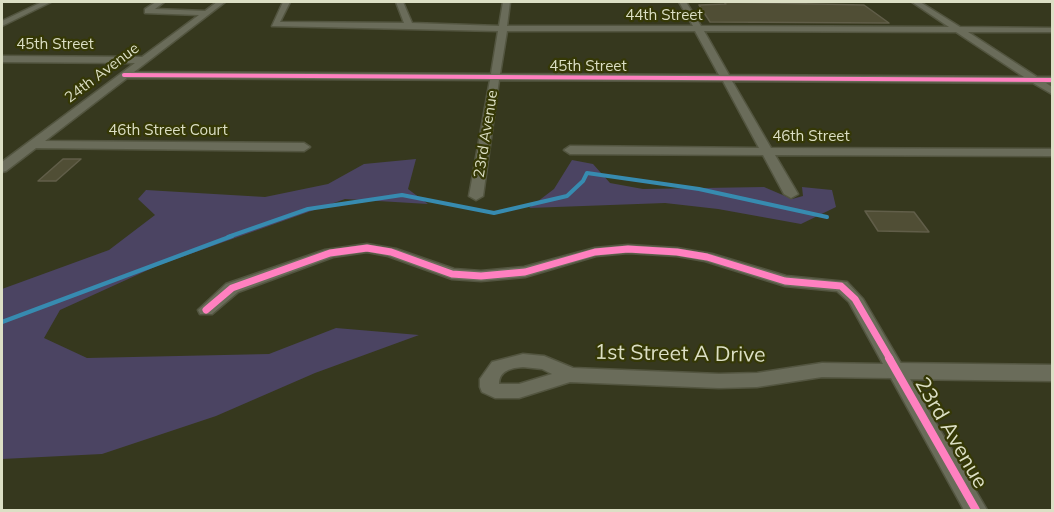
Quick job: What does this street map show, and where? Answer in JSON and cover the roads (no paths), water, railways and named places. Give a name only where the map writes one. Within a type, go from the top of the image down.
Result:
[{"type":"street","points":[[2,24],[47,2]]},
{"type":"street","points":[[160,2],[148,11],[206,13]]},
{"type":"street","name":"24th Avenue","points":[[2,168],[221,2]]},
{"type":"street","name":"44th Street","points":[[286,2],[275,24],[502,28],[1053,30]]},
{"type":"street","points":[[400,2],[409,25]]},
{"type":"street","name":"23rd Avenue","points":[[476,196],[507,2]]},
{"type":"street","points":[[683,2],[791,194]]},
{"type":"street","points":[[916,2],[1053,91]]},
{"type":"street","name":"45th Street","points":[[2,58],[144,60]]},
{"type":"street","name":"45th Street","points":[[124,75],[1053,80]]},
{"type":"street","name":"46th Street Court","points":[[32,144],[304,147]]},
{"type":"street","name":"46th Street","points":[[570,150],[1053,153]]},
{"type":"street","name":"23rd Avenue","points":[[206,309],[232,288],[343,250],[382,250],[452,274],[481,276],[525,272],[595,252],[628,249],[670,251],[707,257],[785,280],[841,286],[855,299],[976,510]]},
{"type":"street","name":"1st Street A Drive","points":[[570,375],[719,381],[757,380],[822,370],[896,371]]},
{"type":"street","points":[[896,371],[1053,373]]},
{"type":"waterway","points":[[228,237],[308,209],[402,195],[494,213],[567,196],[583,181],[587,173],[699,189],[827,217]]},
{"type":"waterway","points":[[2,322],[232,236]]}]
